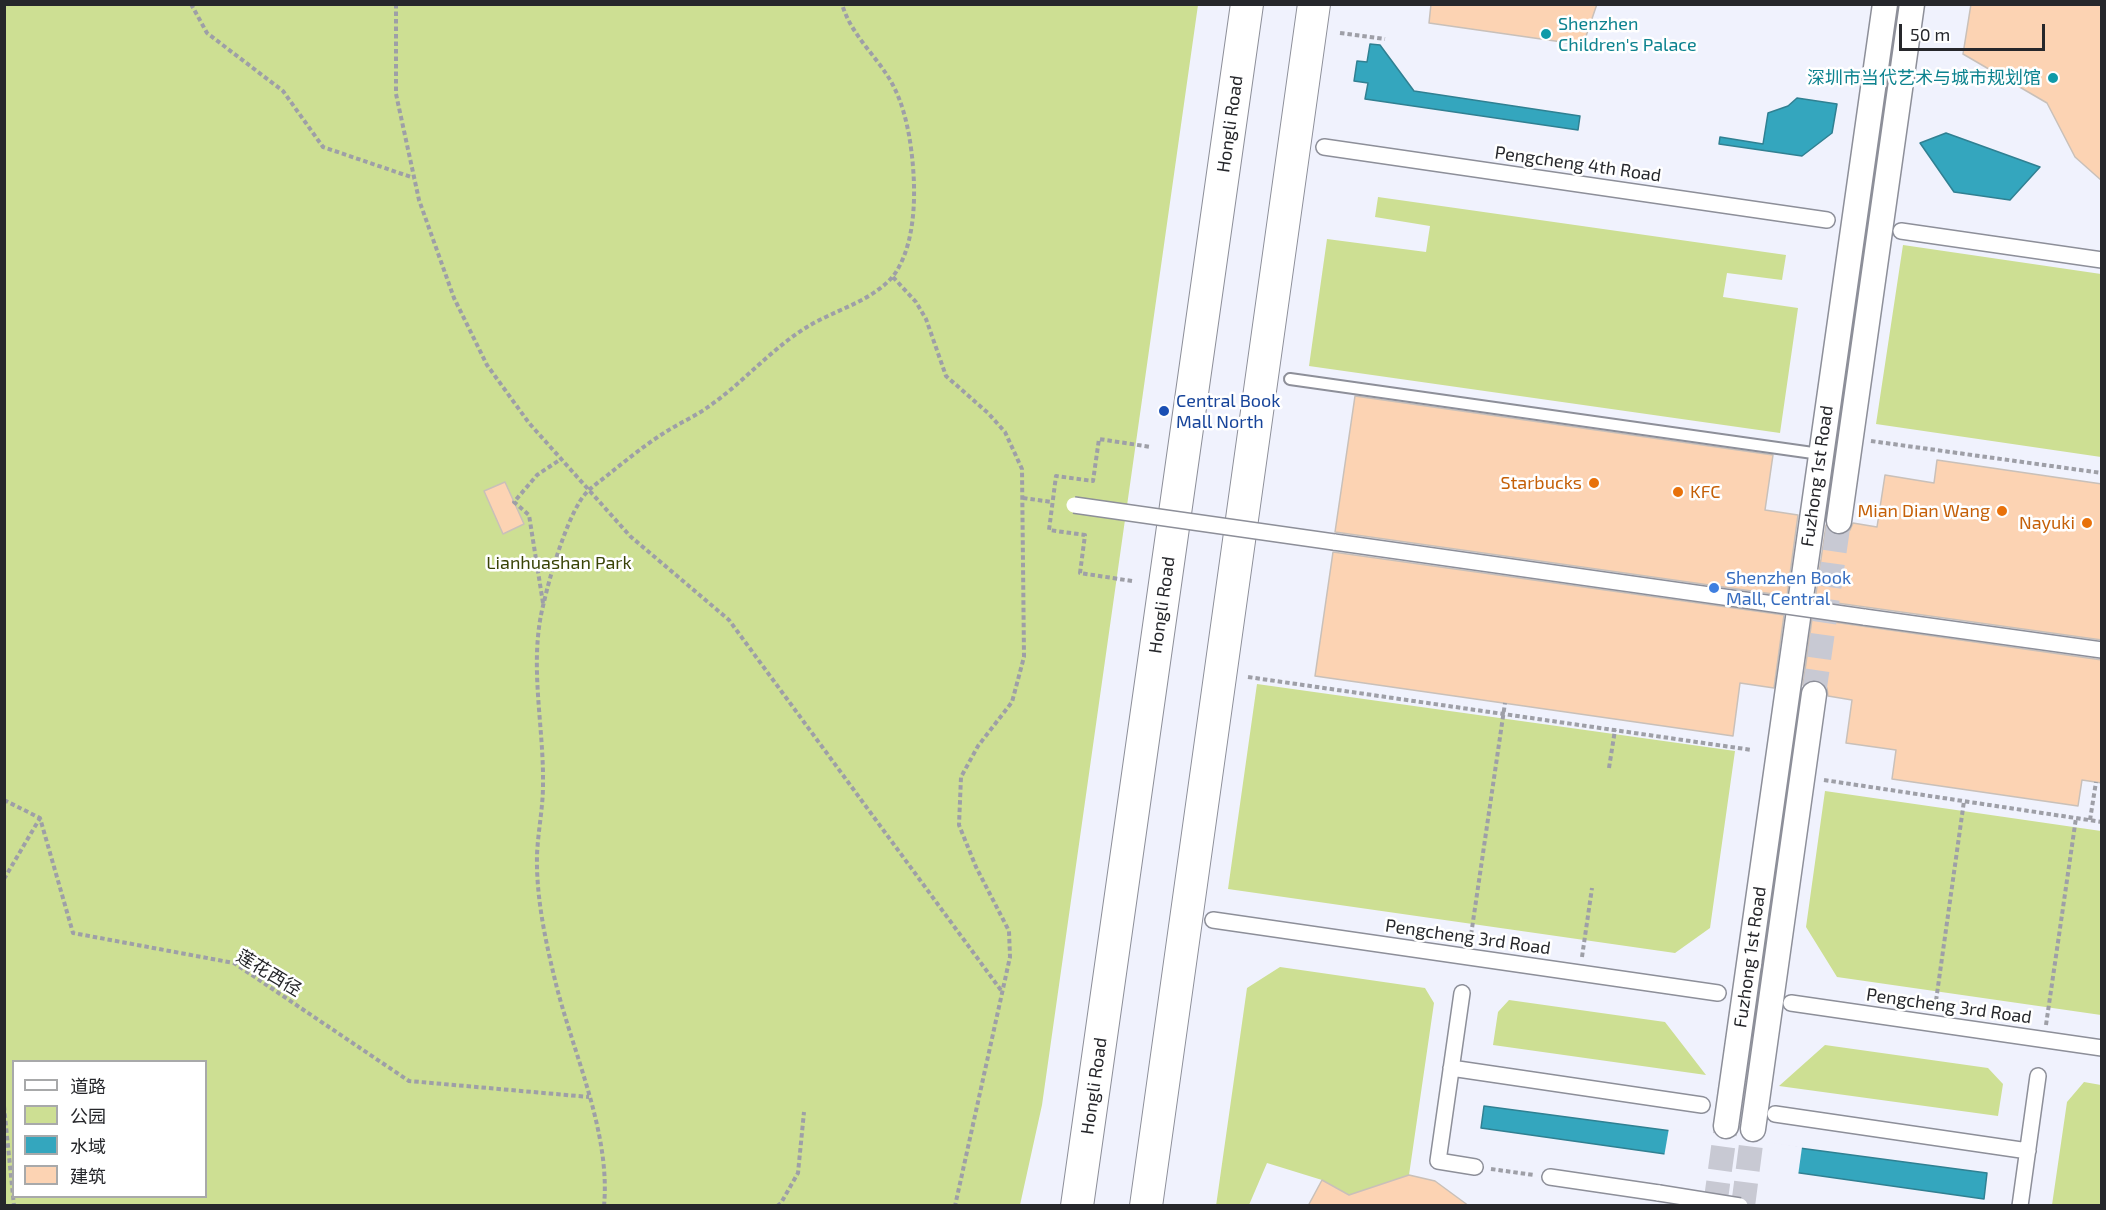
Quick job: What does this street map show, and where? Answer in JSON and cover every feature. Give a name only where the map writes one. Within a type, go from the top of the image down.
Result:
[{"type":"main road","name":"Hongli Road","points":[[1077,1206],[1247,4]]},
{"type":"main road","points":[[1146,1206],[1314,4]]},
{"type":"street","name":"Fuzhong 1st Road","points":[[1726,1126],[1885,4]]},
{"type":"street","name":"Fuzhong 1st Road","points":[[1839,521],[1912,4]]},
{"type":"street","name":"Pengcheng 4th Road","points":[[1324,147],[1827,220]]},
{"type":"street","points":[[1901,231],[2102,260]]},
{"type":"street","points":[[1074,505],[2102,650]]},
{"type":"street","name":"Fuzhong 1st Road","points":[[1753,1129],[1815,694]]},
{"type":"street","name":"Pengcheng 3rd Road","points":[[1213,920],[1718,993]]},
{"type":"street","points":[[1462,993],[1438,1161],[1475,1167]]},
{"type":"street","name":"Pengcheng 3rd Road","points":[[1791,1003],[2102,1048]]},
{"type":"street","points":[[1451,1068],[1702,1105]]},
{"type":"street","points":[[2020,1206],[2038,1076]]},
{"type":"street","points":[[1775,1114],[2028,1150]]},
{"type":"street","points":[[1550,1177],[1740,1206]]},
{"type":"lane","points":[[1290,379],[1820,453]]},
{"type":"path","points":[[191,4],[207,33],[283,91],[323,147],[414,178]]},
{"type":"path","points":[[396,4],[396,94],[419,200],[454,298],[487,365],[529,423],[630,536],[729,620],[1003,993]]},
{"type":"path","points":[[604,1206],[606,1179],[590,1097],[555,980],[539,899],[537,858],[543,787],[536,650],[543,603],[570,523],[578,504],[589,490],[669,430],[708,408],[796,334],[828,314],[875,292],[893,277],[908,243],[912,214],[913,175],[909,136],[902,106],[888,77],[862,42],[846,16],[842,4]]},
{"type":"path","points":[[1340,33],[1385,39]]},
{"type":"path","points":[[893,277],[916,302],[926,319],[946,376],[988,413],[1005,432],[1022,469],[1024,657],[1012,702],[978,746],[961,777],[959,825],[976,867],[1009,931],[1010,957],[955,1206]]},
{"type":"path","points":[[1132,581],[1080,573],[1085,535],[1049,530],[1056,476],[1093,481],[1099,439],[1151,447]]},
{"type":"path","points":[[1871,441],[2102,473]]},
{"type":"path","points":[[543,603],[529,514],[514,502],[537,475],[561,459]]},
{"type":"path","points":[[1023,498],[1074,505]]},
{"type":"path","points":[[1248,677],[1752,750]]},
{"type":"path","points":[[1468,956],[1505,703]]},
{"type":"path","points":[[1609,768],[1615,730]]},
{"type":"path","points":[[1823,780],[2102,822]]},
{"type":"path","points":[[2090,820],[2096,782]]},
{"type":"path","points":[[4,800],[40,818],[4,879]]},
{"type":"path","points":[[1933,1023],[1964,801]]},
{"type":"path","name":"莲花西径","points":[[40,818],[73,933],[234,963],[409,1082],[590,1097]]},
{"type":"path","points":[[2044,1039],[2076,818]]},
{"type":"path","points":[[1580,973],[1592,888]]},
{"type":"path","points":[[4,1106],[12,1186]]},
{"type":"path","points":[[777,1206],[782,1203],[798,1173],[804,1112]]},
{"type":"path","points":[[1475,1167],[1550,1177]]},
{"type":"green space","name":"Lianhuashan Park","points":[[5,5],[1198,5],[1042,1105],[1020,1205],[5,1206]]},
{"type":"green space","points":[[1378,197],[1786,255],[1782,280],[1727,273],[1723,297],[1798,308],[1780,433],[1309,366],[1327,239],[1426,252],[1430,226],[1375,217]]},
{"type":"green space","points":[[1903,245],[2101,274],[2101,457],[1876,424]]},
{"type":"green space","points":[[1257,684],[1735,751],[1710,928],[1675,953],[1228,889]]},
{"type":"green space","points":[[1825,791],[2101,831],[2101,1015],[1837,977],[1806,927]]},
{"type":"green space","points":[[1280,967],[1425,988],[1434,1003],[1409,1175],[1349,1195],[1322,1180],[1267,1163],[1249,1205],[1216,1206],[1247,988]]},
{"type":"green space","points":[[1509,1000],[1665,1022],[1706,1075],[1493,1045],[1498,1012]]},
{"type":"green space","points":[[1825,1045],[1988,1068],[2003,1084],[1998,1116],[1779,1086]]},
{"type":"green space","points":[[2084,1082],[2101,1085],[2101,1205],[2052,1205],[2067,1102]]},
{"type":"water","points":[[1370,44],[1380,45],[1414,91],[1580,116],[1578,130],[1365,99],[1368,83],[1354,81],[1357,61],[1367,62]]},
{"type":"water","points":[[1797,98],[1837,104],[1832,133],[1802,156],[1719,144],[1720,137],[1763,144],[1768,113],[1788,106]]},
{"type":"water","points":[[1946,133],[2040,167],[2010,200],[1954,192],[1920,143]]},
{"type":"water","points":[[1484,1106],[1987,1173],[1984,1199],[1481,1128]]},
{"type":"pier","points":[[1669,1128],[1802,1147],[1798,1176],[1664,1157]]},
{"type":"building","name":"Shenzhen Children's Palace","points":[[1431,4],[1597,4],[1583,45],[1429,23]]},
{"type":"building","name":"深圳市当代艺术与城市规划馆","points":[[1971,4],[2102,4],[2102,181],[2075,157],[2047,103],[1963,54]]},
{"type":"building","points":[[1355,396],[1773,455],[1765,510],[1798,515],[1787,596],[1335,532]]},
{"type":"building","points":[[1937,460],[2102,484],[2102,640],[1815,600],[1826,525],[1830,532],[1838,535],[1850,530],[1853,523],[1877,527],[1885,475],[1934,483]]},
{"type":"building","points":[[505,482],[524,524],[503,534],[484,491]]},
{"type":"building","points":[[1333,552],[1784,615],[1774,688],[1740,683],[1733,736],[1315,676]]},
{"type":"building","points":[[1812,619],[2102,660],[2102,783],[2082,780],[2078,806],[1892,779],[1896,750],[1846,743],[1852,700],[1828,696],[1827,688],[1817,680],[1803,685]]},
{"type":"building","points":[[1409,1175],[1435,1181],[1469,1206],[1308,1206],[1322,1180],[1349,1195]]},
{"type":"tunnel","points":[[1814,694],[1839,521]]},
{"type":"tunnel","points":[[1715,1206],[1726,1126]]},
{"type":"tunnel","points":[[1743,1206],[1753,1129]]},
{"type":"place","name":"Shenzhen Children's Palace","points":[[1546,34]]},
{"type":"place","name":"深圳市当代艺术与城市规划馆","points":[[2053,78]]},
{"type":"place","name":"Central Book Mall North","points":[[1164,411]]},
{"type":"place","name":"Starbucks","points":[[1594,483]]},
{"type":"place","name":"KFC","points":[[1678,492]]},
{"type":"place","name":"Mian Dian Wang","points":[[2002,511]]},
{"type":"place","name":"Nayuki","points":[[2087,523]]},
{"type":"place","name":"Shenzhen Book Mall, Central","points":[[1714,588]]}]
